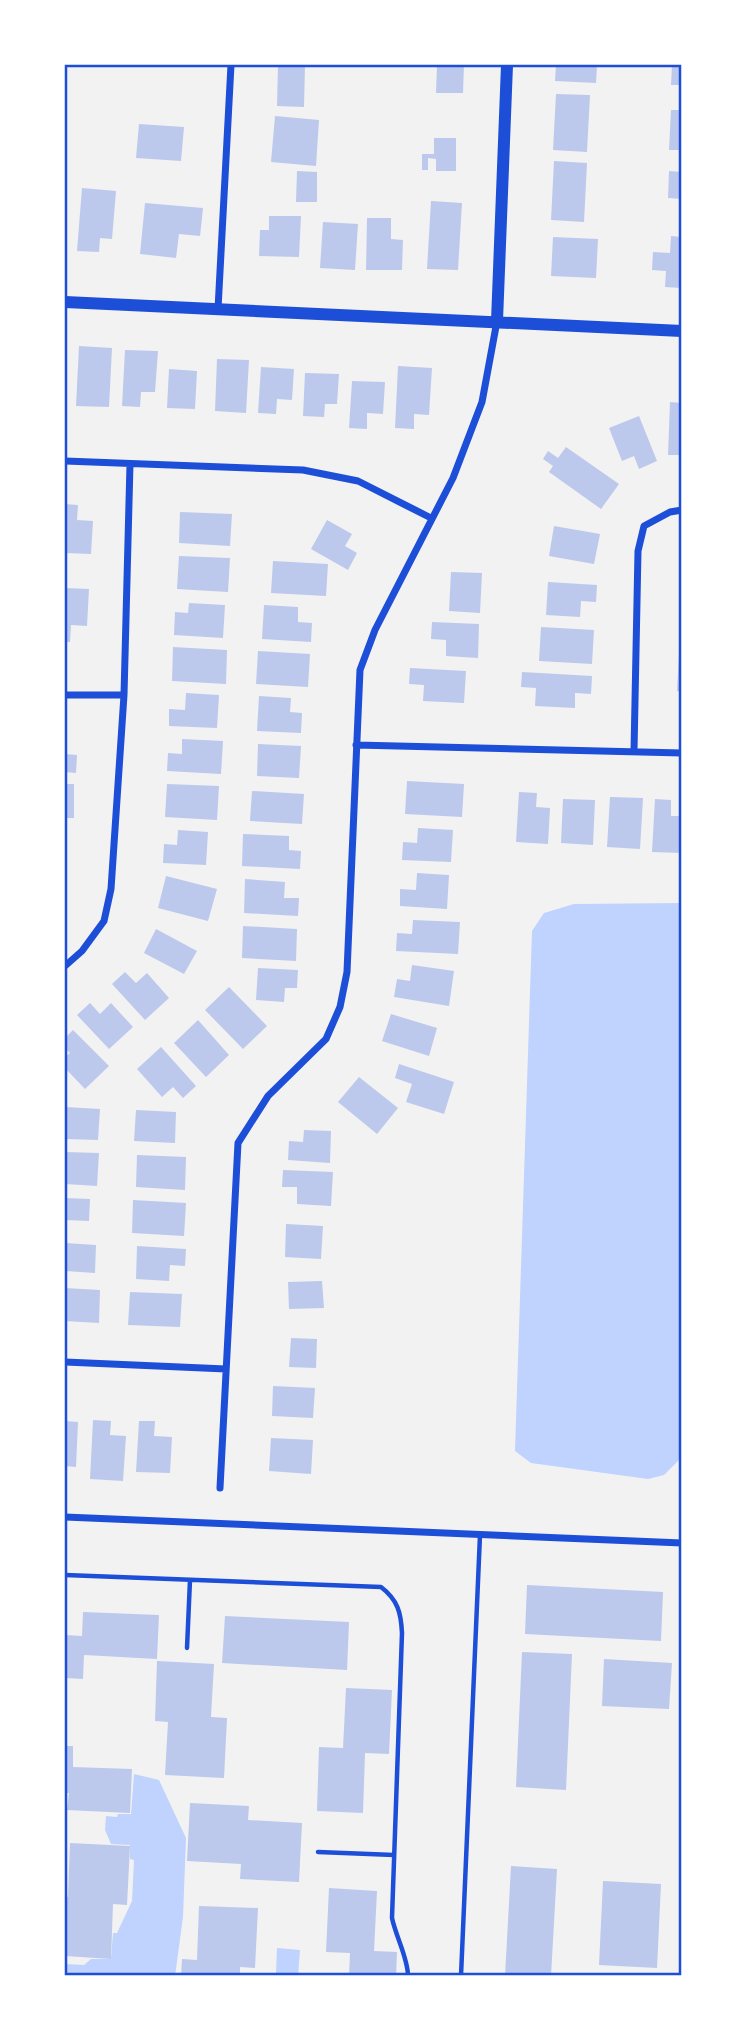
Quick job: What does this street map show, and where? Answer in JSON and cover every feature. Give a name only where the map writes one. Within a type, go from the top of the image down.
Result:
[{"type":"street","points":[[218,309],[231,65]]},
{"type":"street","points":[[220,1488],[238,1143],[268,1096],[326,1039],[340,1007],[347,972],[360,670],[375,630],[453,478],[482,402],[497,321],[507,65]]},
{"type":"street","points":[[65,302],[682,331]]},
{"type":"street","points":[[65,460],[303,470],[358,481],[431,518]]},
{"type":"street","points":[[65,966],[82,950],[104,921],[111,889],[124,695],[130,464]]},
{"type":"street","points":[[635,751],[638,551],[644,526],[670,512],[682,510]]},
{"type":"street","points":[[65,695],[124,695]]},
{"type":"street","points":[[356,746],[682,753]]},
{"type":"street","points":[[65,1362],[226,1369]]},
{"type":"street","points":[[65,1517],[682,1543]]},
{"type":"lane","points":[[461,1976],[480,1534]]},
{"type":"lane","points":[[65,1575],[382,1587],[392,1595],[401,1611],[402,1633],[392,1919],[408,1967],[408,1976]]},
{"type":"lane","points":[[187,1648],[190,1580]]},
{"type":"lane","points":[[318,1852],[394,1855]]},
{"type":"water","points":[[682,903],[682,1457],[664,1475],[648,1479],[531,1463],[515,1451],[532,931],[544,913],[574,904]]},
{"type":"water","points":[[134,1774],[159,1780],[186,1838],[183,1917],[175,1976],[65,1976],[65,1964],[84,1965],[91,1959],[111,1959],[113,1933],[117,1933],[132,1901],[134,1860],[130,1859],[130,1845],[111,1844],[105,1830],[106,1816],[131,1814]]},
{"type":"water","points":[[277,1948],[300,1950],[298,1976],[274,1976]]},
{"type":"building","points":[[278,65],[305,65],[304,107],[277,106]]},
{"type":"building","points":[[437,65],[464,65],[463,93],[436,93]]},
{"type":"building","points":[[556,65],[597,65],[596,83],[555,81]]},
{"type":"building","points":[[672,65],[682,65],[682,85],[671,85]]},
{"type":"building","points":[[556,94],[590,95],[587,152],[553,150]]},
{"type":"building","points":[[671,110],[682,110],[682,150],[669,150]]},
{"type":"building","points":[[275,116],[319,120],[316,166],[271,162]]},
{"type":"building","points":[[139,124],[184,127],[181,161],[136,158]]},
{"type":"building","points":[[434,138],[456,138],[456,171],[436,171],[436,159],[428,158],[428,170],[422,170],[422,154],[434,154]]},
{"type":"building","points":[[554,161],[587,163],[584,222],[551,220]]},
{"type":"building","points":[[297,171],[317,172],[317,202],[296,202]]},
{"type":"building","points":[[669,171],[682,172],[682,199],[668,198]]},
{"type":"building","points":[[82,188],[116,191],[112,239],[100,238],[99,252],[77,251]]},
{"type":"building","points":[[431,201],[462,203],[458,270],[427,269]]},
{"type":"building","points":[[145,203],[203,208],[200,236],[179,234],[176,258],[140,254]]},
{"type":"building","points":[[269,216],[301,216],[299,257],[259,256],[260,230],[269,230]]},
{"type":"building","points":[[367,218],[391,218],[391,239],[403,240],[402,270],[366,270]]},
{"type":"building","points":[[323,222],[358,224],[355,270],[320,268]]},
{"type":"building","points":[[671,236],[682,237],[682,288],[665,287],[666,271],[652,270],[653,252],[670,253]]},
{"type":"building","points":[[553,237],[598,239],[596,278],[551,276]]},
{"type":"building","points":[[79,346],[112,348],[109,407],[76,406]]},
{"type":"building","points":[[125,350],[158,351],[155,392],[141,392],[140,407],[122,406]]},
{"type":"building","points":[[217,359],[249,360],[246,413],[215,411]]},
{"type":"building","points":[[398,366],[432,368],[429,415],[414,414],[414,429],[395,428]]},
{"type":"building","points":[[261,367],[294,369],[292,400],[277,399],[276,414],[258,413]]},
{"type":"building","points":[[169,369],[197,371],[195,409],[167,408]]},
{"type":"building","points":[[305,373],[339,374],[337,404],[325,404],[324,417],[303,416]]},
{"type":"building","points":[[352,381],[385,382],[383,414],[367,413],[367,429],[349,428]]},
{"type":"building","points":[[670,402],[682,403],[682,455],[668,455]]},
{"type":"building","points":[[639,416],[657,461],[639,469],[634,456],[622,461],[609,428]]},
{"type":"building","points":[[566,447],[619,484],[601,509],[549,472],[553,466],[543,459],[548,451],[558,458]]},
{"type":"building","points":[[65,504],[78,505],[77,520],[93,521],[91,554],[65,553]]},
{"type":"building","points":[[180,512],[232,514],[230,546],[179,543]]},
{"type":"building","points":[[327,520],[352,534],[345,546],[357,553],[348,570],[311,549]]},
{"type":"building","points":[[554,526],[600,534],[594,564],[549,556]]},
{"type":"building","points":[[179,556],[230,558],[228,592],[177,589]]},
{"type":"building","points":[[273,561],[328,564],[326,596],[271,593]]},
{"type":"building","points":[[451,572],[482,573],[480,613],[449,611]]},
{"type":"building","points":[[548,582],[597,585],[596,602],[581,601],[580,617],[546,615]]},
{"type":"building","points":[[65,588],[89,589],[87,626],[71,625],[70,642],[65,642]]},
{"type":"building","points":[[189,603],[225,605],[223,638],[174,635],[175,612],[188,613]]},
{"type":"building","points":[[264,605],[298,607],[298,622],[312,623],[311,642],[262,639]]},
{"type":"building","points":[[432,622],[479,624],[478,658],[446,656],[446,640],[431,639]]},
{"type":"building","points":[[541,627],[594,630],[592,664],[539,661]]},
{"type":"building","points":[[173,647],[227,650],[226,684],[172,681]]},
{"type":"building","points":[[258,651],[310,654],[308,687],[256,684]]},
{"type":"building","points":[[679,653],[682,653],[682,692],[677,691]]},
{"type":"building","points":[[410,668],[466,671],[464,703],[423,701],[424,685],[409,684]]},
{"type":"building","points":[[522,672],[592,676],[591,694],[575,693],[575,708],[535,706],[536,688],[521,687]]},
{"type":"building","points":[[186,693],[219,695],[217,728],[169,726],[169,709],[185,710]]},
{"type":"building","points":[[259,696],[291,698],[290,712],[302,713],[301,733],[257,731]]},
{"type":"building","points":[[182,739],[223,741],[221,774],[167,771],[168,753],[182,754]]},
{"type":"building","points":[[258,744],[301,746],[299,778],[257,776]]},
{"type":"building","points":[[65,754],[77,755],[76,773],[65,772]]},
{"type":"building","points":[[407,781],[464,784],[462,817],[405,814]]},
{"type":"building","points":[[65,784],[74,784],[74,818],[65,818]]},
{"type":"building","points":[[167,784],[219,786],[217,820],[165,817]]},
{"type":"building","points":[[252,791],[304,794],[302,824],[250,821]]},
{"type":"building","points":[[519,792],[537,793],[536,807],[550,808],[548,844],[516,842]]},
{"type":"building","points":[[610,797],[643,798],[640,849],[607,847]]},
{"type":"building","points":[[563,799],[595,800],[593,845],[561,843]]},
{"type":"building","points":[[655,799],[671,800],[671,816],[682,816],[682,853],[652,852]]},
{"type":"building","points":[[418,828],[453,830],[451,862],[402,860],[403,842],[417,843]]},
{"type":"building","points":[[178,830],[208,832],[206,865],[163,863],[164,844],[177,845]]},
{"type":"building","points":[[243,834],[289,836],[289,850],[301,851],[300,869],[242,866]]},
{"type":"building","points":[[417,873],[449,875],[447,909],[400,906],[400,889],[416,890]]},
{"type":"building","points":[[166,876],[217,889],[208,921],[158,908]]},
{"type":"building","points":[[245,879],[285,882],[284,898],[299,898],[298,916],[244,913]]},
{"type":"building","points":[[413,920],[460,922],[458,954],[396,951],[397,933],[412,934]]},
{"type":"building","points":[[243,926],[297,929],[296,961],[242,958]]},
{"type":"building","points":[[156,929],[197,951],[184,974],[144,953]]},
{"type":"building","points":[[412,965],[454,971],[449,1006],[394,997],[397,979],[410,981]]},
{"type":"building","points":[[258,968],[298,970],[297,988],[285,988],[284,1002],[256,1000]]},
{"type":"building","points":[[125,972],[136,983],[147,973],[169,998],[145,1020],[112,984]]},
{"type":"building","points":[[229,987],[267,1026],[243,1049],[205,1010]]},
{"type":"building","points":[[90,1003],[100,1014],[111,1003],[133,1027],[109,1049],[77,1015]]},
{"type":"building","points":[[391,1014],[437,1028],[429,1056],[382,1041]]},
{"type":"building","points":[[198,1020],[229,1055],[206,1077],[174,1043]]},
{"type":"building","points":[[73,1030],[109,1066],[85,1089],[65,1068],[65,1057],[70,1053],[65,1048],[65,1038]]},
{"type":"building","points":[[161,1047],[196,1086],[183,1098],[173,1087],[162,1097],[137,1069]]},
{"type":"building","points":[[399,1064],[454,1082],[444,1114],[406,1102],[412,1084],[395,1078]]},
{"type":"building","points":[[359,1077],[398,1108],[377,1134],[338,1102]]},
{"type":"building","points":[[65,1107],[100,1109],[98,1140],[66,1139]]},
{"type":"building","points":[[136,1110],[176,1112],[175,1143],[134,1141]]},
{"type":"building","points":[[304,1130],[331,1131],[330,1163],[288,1160],[289,1141],[303,1142]]},
{"type":"building","points":[[65,1152],[99,1153],[97,1186],[65,1184]]},
{"type":"building","points":[[137,1155],[186,1157],[185,1190],[136,1187]]},
{"type":"building","points":[[283,1170],[333,1172],[331,1206],[297,1204],[297,1187],[282,1187]]},
{"type":"building","points":[[65,1198],[90,1199],[89,1221],[65,1220]]},
{"type":"building","points":[[133,1200],[186,1203],[184,1236],[132,1233]]},
{"type":"building","points":[[286,1224],[323,1226],[321,1259],[285,1257]]},
{"type":"building","points":[[65,1243],[96,1245],[95,1273],[65,1271]]},
{"type":"building","points":[[137,1246],[186,1249],[185,1266],[170,1265],[169,1281],[136,1279]]},
{"type":"building","points":[[322,1281],[324,1308],[289,1309],[288,1282]]},
{"type":"building","points":[[65,1288],[100,1290],[99,1323],[65,1321]]},
{"type":"building","points":[[130,1292],[182,1294],[180,1327],[128,1325]]},
{"type":"building","points":[[291,1338],[317,1339],[316,1368],[289,1367]]},
{"type":"building","points":[[273,1386],[315,1388],[313,1418],[272,1416]]},
{"type":"building","points":[[93,1420],[111,1421],[110,1435],[126,1436],[123,1481],[90,1479]]},
{"type":"building","points":[[65,1421],[78,1422],[76,1467],[65,1466]]},
{"type":"building","points":[[139,1421],[155,1421],[154,1436],[172,1437],[170,1473],[136,1472]]},
{"type":"building","points":[[271,1438],[313,1440],[311,1474],[269,1471]]},
{"type":"building","points":[[527,1585],[663,1592],[661,1641],[525,1634]]},
{"type":"building","points":[[83,1612],[159,1615],[157,1659],[84,1655],[83,1679],[65,1678],[65,1635],[82,1636]]},
{"type":"building","points":[[225,1616],[349,1622],[347,1670],[222,1663]]},
{"type":"building","points":[[522,1652],[572,1654],[566,1790],[516,1787]]},
{"type":"building","points":[[604,1659],[672,1663],[669,1709],[602,1706]]},
{"type":"building","points":[[157,1661],[214,1664],[211,1717],[227,1718],[224,1778],[165,1775],[168,1722],[155,1721]]},
{"type":"building","points":[[346,1688],[392,1690],[389,1754],[365,1753],[363,1813],[317,1811],[319,1747],[343,1748]]},
{"type":"building","points":[[65,1746],[73,1746],[73,1767],[132,1769],[130,1813],[67,1810],[69,1793],[65,1793]]},
{"type":"building","points":[[190,1803],[249,1806],[248,1820],[302,1823],[299,1882],[240,1879],[241,1864],[187,1861]]},
{"type":"building","points":[[70,1843],[130,1846],[127,1905],[113,1904],[111,1959],[65,1956],[65,1897],[68,1897]]},
{"type":"building","points":[[511,1866],[557,1869],[551,1976],[505,1976]]},
{"type":"building","points":[[603,1881],[661,1884],[657,1968],[599,1965]]},
{"type":"building","points":[[329,1888],[377,1891],[374,1951],[397,1952],[396,1976],[349,1976],[350,1953],[326,1952]]},
{"type":"building","points":[[199,1906],[258,1908],[255,1968],[240,1967],[240,1976],[181,1976],[182,1959],[197,1960]]}]
